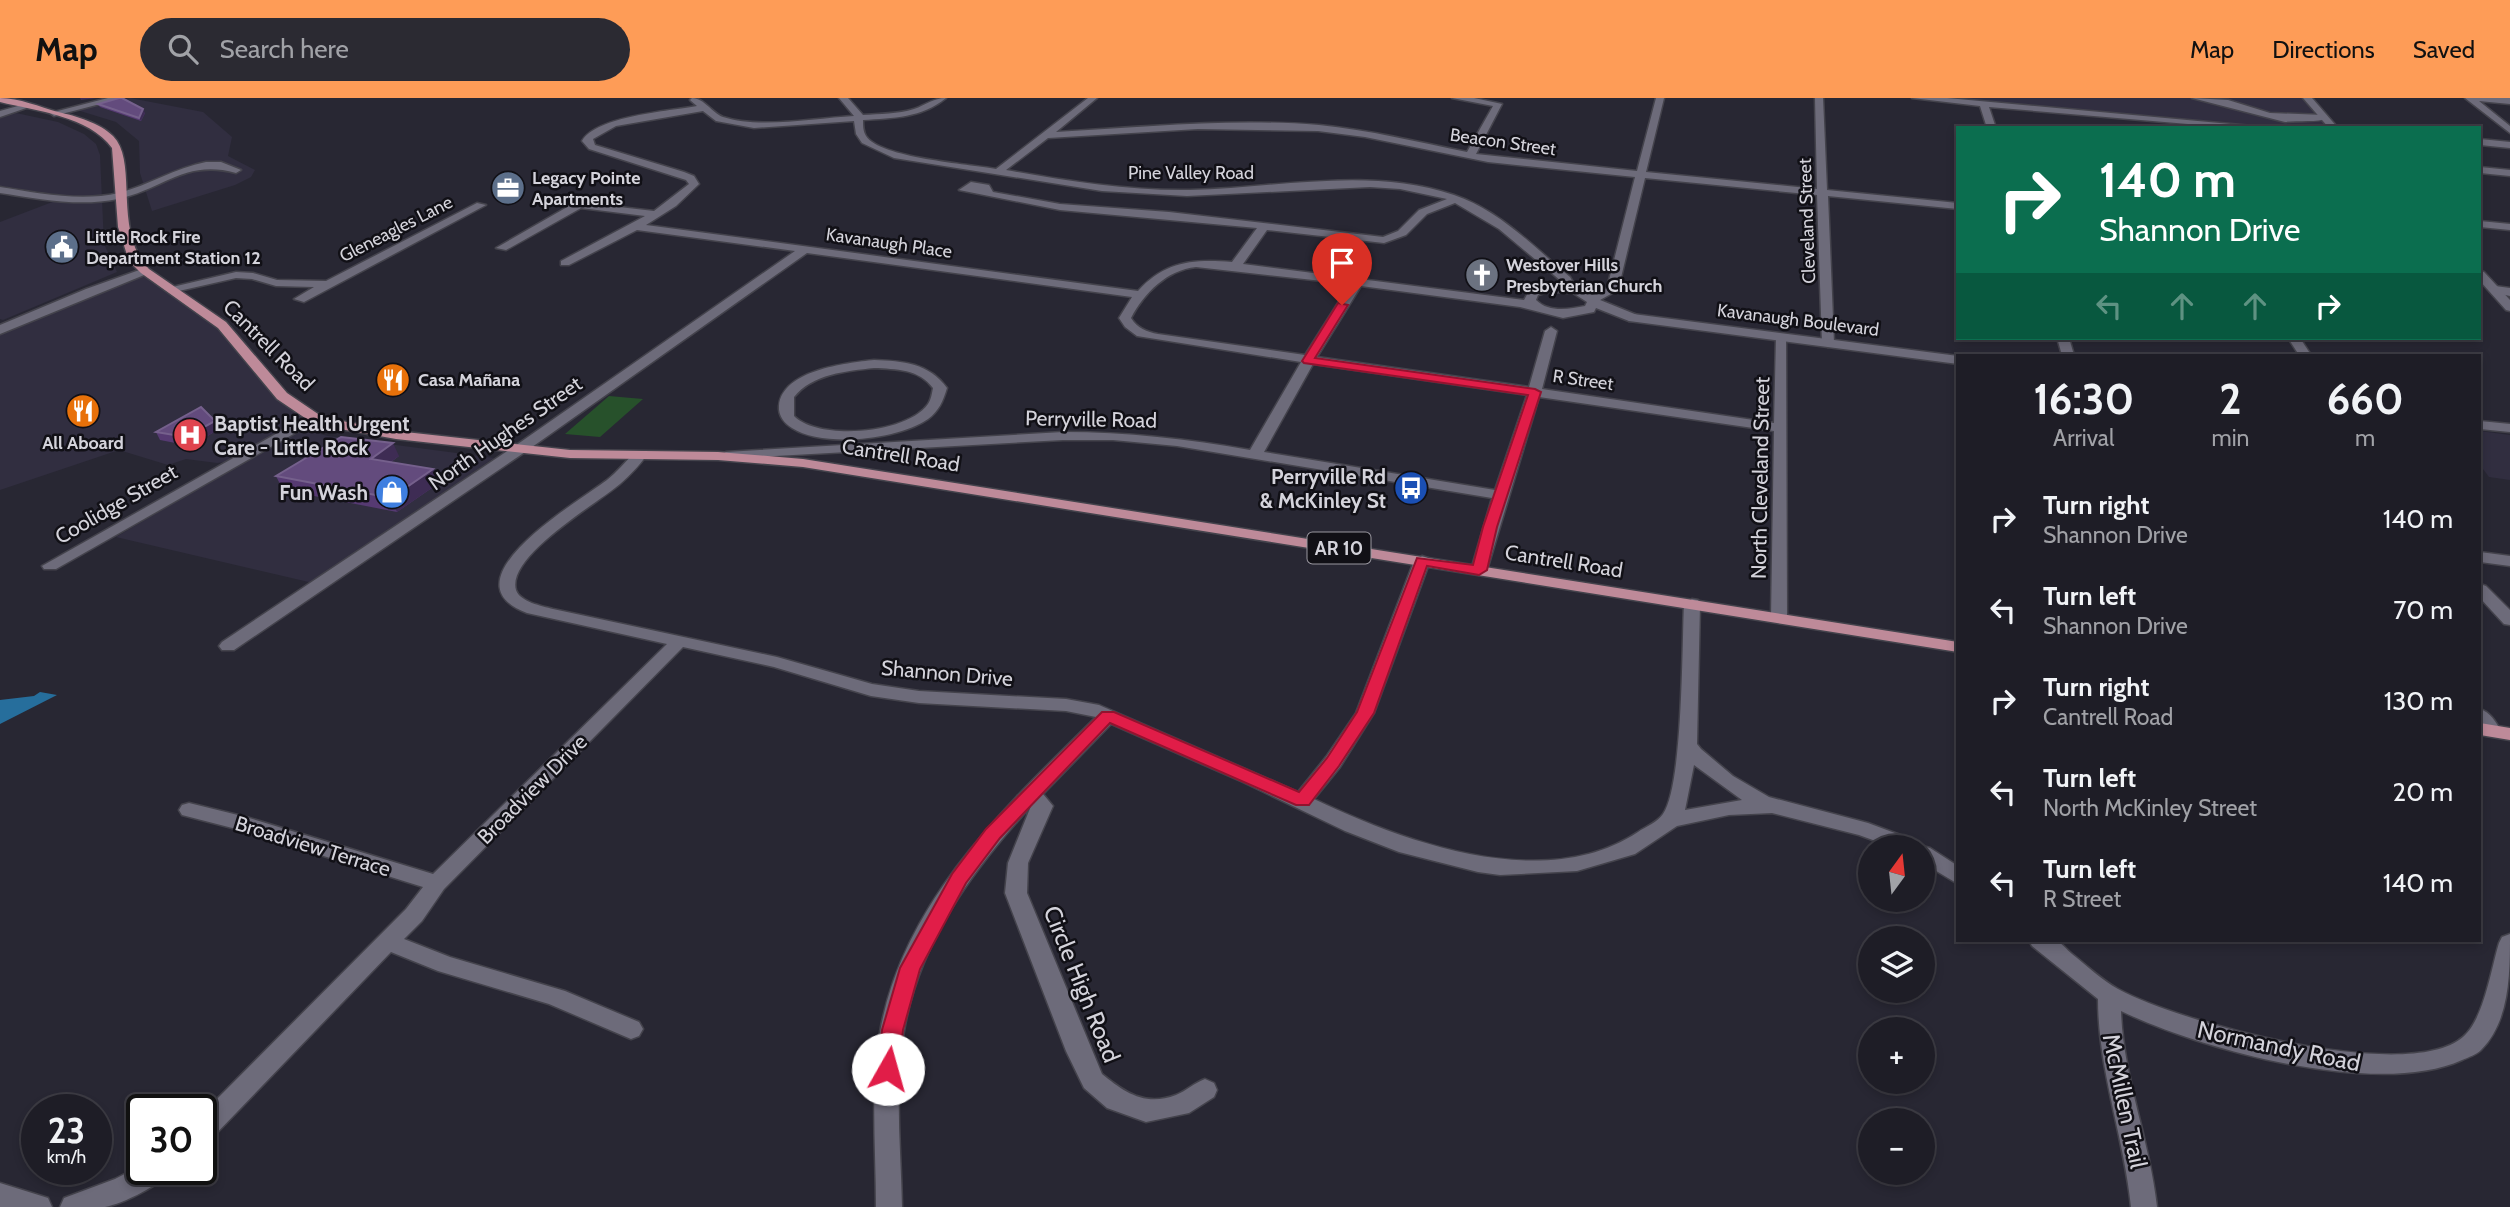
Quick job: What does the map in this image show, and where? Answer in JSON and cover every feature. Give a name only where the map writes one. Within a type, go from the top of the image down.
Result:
[{"type":"main road","name":"Cantrell Road","points":[[0,99],[91,125],[111,139],[117,151],[125,241],[133,260],[222,325],[282,397],[313,417],[340,425],[396,435],[520,449],[639,456],[718,456],[803,463],[1956,646]]},
{"type":"street","points":[[54,113],[119,98]]},
{"type":"street","points":[[692,98],[723,120],[754,125],[858,120],[911,113],[942,98]]},
{"type":"street","name":"Pine Valley Road","points":[[843,98],[858,112],[862,136],[881,150],[998,172],[1140,192],[1229,192],[1358,184],[1410,188],[1456,199],[1489,215],[1566,279],[1572,289]]},
{"type":"street","points":[[998,172],[1094,98]]},
{"type":"street","points":[[1456,98],[1498,104],[1470,156]]},
{"type":"street","points":[[1592,300],[1612,290],[1660,98]]},
{"type":"street","name":"Cleveland Street","points":[[1819,98],[1828,343]]},
{"type":"street","points":[[1916,98],[2248,126]]},
{"type":"street","points":[[2196,98],[2219,100],[2276,119],[2288,116],[2324,118]]},
{"type":"street","points":[[2235,98],[2276,119]]},
{"type":"street","points":[[2307,98],[2332,126]]},
{"type":"street","points":[[2470,98],[2510,101]]},
{"type":"street","points":[[2470,98],[2510,130]]},
{"type":"street","points":[[1984,104],[1991,126]]},
{"type":"street","points":[[0,114],[27,106]]},
{"type":"street","points":[[565,264],[685,194],[691,189],[693,181],[671,171],[595,149],[588,144],[587,139],[593,133],[613,124],[703,108]]},
{"type":"street","points":[[2158,118],[2163,126]]},
{"type":"street","name":"Beacon Street","points":[[1045,135],[1198,126],[1318,128],[1364,134],[1470,156],[1956,206]]},
{"type":"street","points":[[2481,142],[2510,145]]},
{"type":"street","points":[[0,190],[71,199],[119,195],[203,165],[222,165],[236,170]]},
{"type":"street","points":[[2481,170],[2510,173]]},
{"type":"street","points":[[989,194],[1060,207],[1144,212],[1359,238],[1392,239],[1423,212],[1456,199]]},
{"type":"street","points":[[553,201],[653,214]]},
{"type":"street","points":[[502,248],[580,204]]},
{"type":"street","name":"Gleneagles Lane","points":[[300,299],[481,205]]},
{"type":"street","points":[[2481,224],[2510,227]]},
{"type":"street","name":"Kavanaugh Place","points":[[632,226],[1141,295]]},
{"type":"street","points":[[1235,266],[1264,227]]},
{"type":"street","name":"North Hughes Street","points":[[228,646],[520,449],[804,250]]},
{"type":"street","points":[[1141,295],[1160,274],[1174,267],[1195,264],[1235,266],[1464,296],[1539,299],[1578,313],[1633,318]]},
{"type":"street","points":[[1539,299],[1551,278],[1550,268]]},
{"type":"street","points":[[0,330],[90,291],[145,271]]},
{"type":"street","name":"Gleneagles Lane","points":[[170,289],[236,275],[253,276],[276,283],[327,284]]},
{"type":"street","points":[[2481,275],[2510,307]]},
{"type":"street","points":[[1539,299],[1603,283],[1614,277]]},
{"type":"street","points":[[1254,456],[1308,361],[1357,283]]},
{"type":"street","points":[[1572,289],[1633,318]]},
{"type":"street","points":[[2495,290],[2510,292]]},
{"type":"street","name":"R Street","points":[[1141,295],[1125,318],[1128,325],[1140,333],[1308,361],[1780,428]]},
{"type":"street","points":[[1479,570],[1535,392],[1551,331],[1539,299]]},
{"type":"street","points":[[1551,331],[1578,313],[1590,309],[1592,300]]},
{"type":"street","name":"Kavanaugh Boulevard","points":[[1633,318],[1956,360]]},
{"type":"street","name":"North Cleveland Street","points":[[1779,618],[1782,338]]},
{"type":"street","points":[[896,365],[927,374],[940,388],[940,396],[935,405],[914,421],[881,432],[824,434],[804,429],[791,421],[784,411],[785,400],[794,389],[809,379],[851,366],[896,365]]},
{"type":"street","name":"Coolidge Street","points":[[50,566],[313,417]]},
{"type":"street","points":[[2481,425],[2510,428]]},
{"type":"street","points":[[818,450],[824,434]]},
{"type":"street","name":"Perryville Road","points":[[718,456],[1080,435],[1145,438],[1501,495]]},
{"type":"street","name":"Shannon Drive","points":[[639,456],[614,481],[536,541],[514,564],[507,577],[507,591],[516,601],[540,611],[777,662],[871,690],[919,697],[1066,705],[1099,711],[1352,826],[1406,847],[1500,867],[1554,866],[1610,855],[1640,844],[1671,820]]},
{"type":"street","points":[[2481,557],[2510,561]]},
{"type":"street","points":[[1302,801],[1333,762],[1365,713],[1422,561]]},
{"type":"street","points":[[2481,590],[2510,620]]},
{"type":"street","points":[[1671,820],[1679,801],[1687,745],[1692,604]]},
{"type":"street","name":"Broadview Drive","points":[[217,1116],[414,915],[437,883],[681,640]]},
{"type":"street","points":[[890,1207],[888,1069],[901,993],[921,945],[959,879],[993,834],[1108,716]]},
{"type":"street","points":[[1687,745],[1694,756],[1718,774],[1771,806]]},
{"type":"street","name":"Circle High Road","points":[[1031,794],[1044,806],[1018,863],[1016,893],[1078,1051],[1093,1081],[1116,1100],[1146,1111],[1180,1105],[1205,1090]]},
{"type":"street","points":[[1671,820],[1729,808],[1771,806],[1859,826],[1882,835]]},
{"type":"street","name":"Broadview Terrace","points":[[190,810],[246,824],[437,883]]},
{"type":"street","points":[[1936,862],[1956,875]]},
{"type":"street","points":[[388,941],[480,975],[549,995],[631,1028]]},
{"type":"street","name":"Normandy Road","points":[[2043,942],[2109,995],[2166,1021],[2333,1060],[2372,1065],[2405,1065],[2452,1056],[2470,1046],[2482,1033],[2510,943]]},
{"type":"street","name":"McMillen Trail","points":[[2109,995],[2109,1040],[2134,1134],[2144,1207]]},
{"type":"street","points":[[72,1207],[129,1185]]},
{"type":"street","points":[[0,1195],[19,1203],[40,1207]]},
{"type":"shaded area","points":[[130,98],[203,112],[232,137],[228,156],[255,170],[251,177],[235,185],[152,211],[140,173],[139,141],[116,122],[77,110]]},
{"type":"shaded area","points":[[1916,98],[2306,98],[2332,126],[2246,126]]},
{"type":"shaded area","points":[[16,113],[58,122],[84,134],[96,144],[100,155],[104,244],[117,272],[3,320],[0,319],[0,222],[68,196],[0,186],[0,116]]},
{"type":"shaded area","points":[[145,271],[222,325],[282,396],[313,417],[234,461],[217,463],[186,459],[168,465],[119,450],[0,490],[0,330]]},
{"type":"shaded area","points":[[300,429],[328,436],[494,458],[313,583],[116,537]]},
{"type":"shaded area","points":[[2481,431],[2510,435],[2510,480],[2489,477],[2481,466]]},
{"type":"green space","points":[[609,396],[643,399],[600,437],[565,434]]},
{"type":"water","points":[[40,692],[57,695],[0,724],[0,700],[34,696]]},
{"type":"building","points":[[119,98],[143,109],[139,118],[98,104]]},
{"type":"building","points":[[201,407],[215,421],[186,437],[156,432]]},
{"type":"building","points":[[341,437],[393,443],[371,459],[433,469],[391,498],[276,476]]},
{"type":"place","name":"Legacy Pointe Apartments","points":[[508,188]]},
{"type":"place","name":"Little Rock Fire Department Station 12","points":[[62,247]]},
{"type":"place","name":"Westover Hills Presbyterian Church","points":[[1482,275]]},
{"type":"place","name":"Casa Mañana","points":[[393,380]]},
{"type":"place","name":"All Aboard","points":[[83,411]]},
{"type":"place","name":"Baptist Health Urgent Care - Little Rock","points":[[190,435]]},
{"type":"place","name":"Perryville Rd & McKinley St","points":[[1411,488]]},
{"type":"place","name":"Fun Wash","points":[[392,492]]},
{"type":"route","points":[[888,1069],[901,993],[910,968],[939,911],[993,834],[1108,716],[1302,801],[1333,762],[1365,713],[1422,561],[1479,570],[1490,527],[1535,392],[1308,361],[1342,305]]}]
